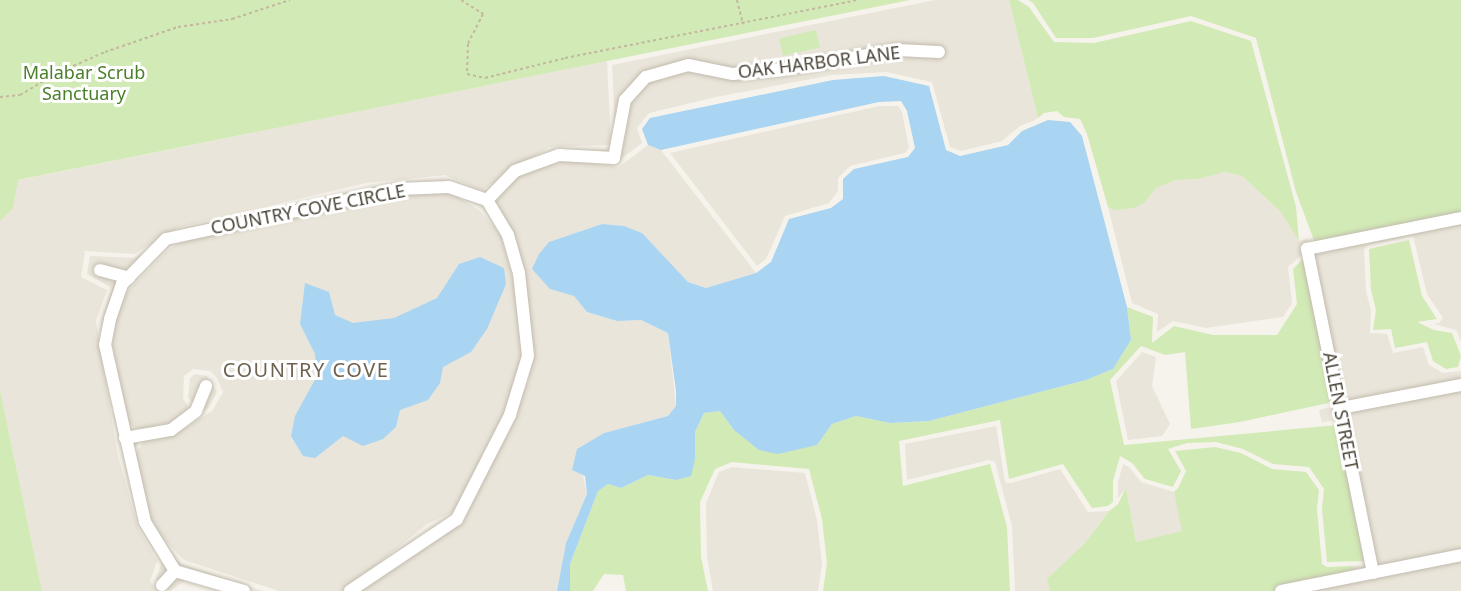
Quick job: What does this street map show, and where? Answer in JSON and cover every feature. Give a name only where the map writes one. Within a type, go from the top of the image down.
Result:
[{"type":"street","name":"OAK HARBOR LANE","points":[[487,200],[515,171],[559,155],[614,158],[625,100],[646,77],[688,65],[733,74],[784,69],[898,50],[939,52]]},
{"type":"street","name":"COUNTRY COVE CIRCLE","points":[[175,571],[145,522],[105,345],[122,284],[166,239],[399,189],[449,187],[487,200]]},
{"type":"street","points":[[350,591],[457,519],[510,415],[528,356],[519,273],[508,235],[487,200]]},
{"type":"street","name":"ALLEN STREET","points":[[1373,573],[1307,249],[1461,218]]},
{"type":"street","points":[[100,270],[129,278]]},
{"type":"street","points":[[1341,408],[1461,385]]},
{"type":"street","points":[[125,438],[171,430],[196,411],[206,386]]},
{"type":"street","points":[[1281,591],[1461,555]]},
{"type":"street","points":[[162,585],[175,571],[244,591]]},
{"type":"path","points":[[0,97],[20,95],[57,73],[116,48],[178,27],[232,19],[290,0]]},
{"type":"path","points":[[460,0],[483,14],[468,44],[467,74],[485,78],[565,58],[743,25],[858,0]]},
{"type":"path","points":[[737,0],[743,25]]},
{"type":"shaded area","points":[[935,0],[1009,0],[1038,118],[1020,126],[1002,141],[961,151],[950,147],[932,82],[886,72],[832,75],[716,97],[649,113],[637,128],[642,143],[617,162],[551,152],[611,150],[616,145],[612,65]]},
{"type":"shaded area","points":[[607,61],[611,145],[549,147],[482,190],[445,175],[366,183],[180,227],[134,254],[85,251],[81,277],[107,290],[96,321],[117,452],[138,528],[157,561],[150,582],[161,591],[42,591],[0,390],[0,184]]},
{"type":"shaded area","points":[[879,106],[898,106],[902,112],[909,148],[905,153],[850,166],[838,178],[838,191],[829,203],[785,216],[766,259],[757,266],[670,153]]},
{"type":"shaded area","points":[[648,145],[661,150],[756,273],[706,288],[688,282],[642,234],[624,226],[602,224],[549,242],[550,289],[574,296],[587,312],[617,321],[641,320],[668,333],[676,406],[668,416],[604,433],[577,449],[587,494],[566,543],[557,591],[357,591],[465,519],[529,380],[530,311],[517,244],[495,207],[494,196],[519,174],[569,160],[619,167]]},
{"type":"shaded area","points":[[1224,172],[1242,176],[1280,211],[1299,241],[1308,239],[1310,245],[1461,218],[1461,341],[1456,330],[1433,324],[1439,323],[1443,318],[1427,294],[1413,236],[1368,245],[1364,250],[1366,291],[1371,311],[1370,333],[1387,334],[1393,353],[1423,347],[1429,365],[1443,373],[1461,371],[1461,591],[1273,591],[1354,576],[1354,566],[1367,566],[1339,420],[1322,422],[1319,410],[1336,406],[1303,254],[1288,267],[1292,303],[1283,317],[1206,328],[1173,321],[1157,332],[1158,314],[1132,303],[1108,207],[1114,210],[1145,202],[1156,188],[1176,180],[1198,179]]},
{"type":"shaded area","points":[[444,180],[481,195],[490,193],[499,224],[483,207],[455,189],[425,186],[184,235],[164,247],[119,293],[107,332],[109,367],[101,322],[112,288],[87,274],[90,256],[135,258],[182,231],[367,188]]},
{"type":"shaded area","points":[[425,190],[452,193],[480,211],[501,235],[516,291],[522,334],[522,365],[510,405],[463,497],[453,512],[427,524],[344,591],[279,591],[184,560],[155,530],[146,505],[136,453],[144,441],[176,434],[212,411],[223,392],[217,378],[210,371],[193,369],[184,376],[183,398],[189,408],[178,421],[147,429],[136,428],[125,421],[114,373],[112,333],[124,295],[168,250],[187,238],[385,196]]},
{"type":"shaded area","points":[[1142,352],[1156,357],[1152,386],[1170,424],[1162,436],[1128,440],[1116,381]]},
{"type":"shaded area","points":[[195,374],[207,376],[217,392],[208,408],[181,425],[195,407],[188,397],[190,378]]},
{"type":"shaded area","points":[[112,386],[120,423],[134,433],[146,434],[181,425],[173,430],[142,436],[131,451],[130,460],[141,506],[150,531],[165,550],[182,564],[263,591],[223,591],[186,580],[170,591],[156,580],[162,561],[143,526],[122,451]]},
{"type":"shaded area","points":[[996,426],[1005,482],[1011,483],[1060,469],[1088,512],[1109,511],[1085,543],[1048,579],[1050,591],[1015,591],[1012,526],[995,462],[989,460],[907,480],[905,444]]},
{"type":"shaded area","points":[[1123,464],[1129,467],[1141,482],[1174,492],[1183,531],[1136,542],[1126,489],[1118,498],[1118,482]]},
{"type":"shaded area","points":[[732,467],[805,473],[817,520],[822,564],[818,591],[713,591],[707,556],[706,503],[719,472]]},
{"type":"green space","name":"Malabar Scrub Sanctuary","points":[[0,0],[910,0],[18,180],[13,208],[0,221]]},
{"type":"green space","points":[[1009,0],[1018,0],[1029,7],[1054,42],[1094,43],[1191,21],[1251,41],[1296,207],[1299,241],[1280,211],[1242,176],[1225,172],[1198,179],[1176,180],[1156,188],[1145,202],[1134,208],[1114,210],[1108,207],[1087,134],[1080,119],[1064,117],[1057,111],[1044,113],[1038,118]]},
{"type":"green space","points":[[1028,0],[1461,0],[1461,213],[1315,243],[1296,192],[1256,38],[1191,16],[1093,38],[1056,38],[1033,3]]},
{"type":"green space","points":[[816,30],[820,48],[783,56],[779,39]]},
{"type":"green space","points":[[1409,240],[1422,296],[1437,319],[1417,322],[1434,330],[1452,333],[1461,356],[1458,367],[1446,369],[1433,361],[1427,342],[1395,348],[1391,329],[1373,330],[1376,310],[1371,290],[1369,249]]},
{"type":"green space","points":[[1303,259],[1333,402],[1240,422],[1191,429],[1185,352],[1165,355],[1141,346],[1110,380],[1124,445],[1338,425],[1365,561],[1327,562],[1322,509],[1324,489],[1309,467],[1273,464],[1243,449],[1216,442],[1187,443],[1168,449],[1181,471],[1173,487],[1145,479],[1132,463],[1120,456],[1113,481],[1113,502],[1108,506],[1092,508],[1063,464],[1009,479],[1000,420],[899,441],[903,486],[990,464],[1007,527],[1010,591],[823,591],[827,563],[822,519],[809,469],[732,462],[715,469],[700,502],[701,557],[708,591],[626,591],[623,575],[604,574],[593,591],[570,591],[570,564],[598,491],[608,484],[621,488],[648,475],[676,480],[695,459],[695,432],[704,413],[720,411],[734,430],[817,445],[832,424],[856,416],[890,423],[929,421],[1086,380],[1113,369],[1131,340],[1127,307],[1153,317],[1152,343],[1174,326],[1213,335],[1277,335],[1297,304],[1293,269]]},
{"type":"green space","points":[[0,390],[42,591],[0,591]]},
{"type":"green space","points":[[1215,447],[1241,453],[1272,469],[1306,472],[1319,490],[1317,509],[1322,564],[1327,567],[1354,566],[1354,576],[1273,591],[1050,591],[1047,579],[1085,543],[1109,511],[1118,504],[1126,488],[1136,542],[1182,531],[1174,492],[1186,471],[1175,451]]},
{"type":"water","points":[[884,76],[929,86],[946,150],[960,156],[1008,145],[1022,131],[1048,120],[1070,122],[1082,136],[1127,307],[1131,340],[1113,369],[1086,380],[929,421],[890,423],[856,416],[832,424],[817,445],[778,454],[759,450],[734,430],[720,411],[704,413],[695,432],[695,459],[691,476],[676,480],[648,475],[621,488],[608,484],[598,491],[570,564],[570,591],[557,591],[566,543],[587,494],[585,476],[572,470],[577,449],[604,433],[668,416],[676,406],[676,391],[668,333],[641,320],[617,321],[587,312],[574,296],[550,289],[532,269],[539,254],[549,242],[602,224],[624,226],[642,233],[688,282],[706,288],[756,273],[771,262],[789,219],[831,208],[843,199],[843,179],[854,169],[908,157],[915,148],[907,111],[901,101],[879,102],[661,150],[648,145],[642,129],[650,118],[833,80]]},
{"type":"water","points":[[480,257],[504,268],[506,284],[487,329],[471,352],[443,367],[440,383],[428,400],[400,410],[396,427],[383,439],[363,446],[343,436],[315,458],[303,456],[291,436],[295,416],[317,376],[315,354],[300,324],[305,283],[329,292],[335,315],[353,323],[394,318],[437,298],[459,264]]},
{"type":"district","name":"COUNTRY COVE","points":[[306,369]]}]
